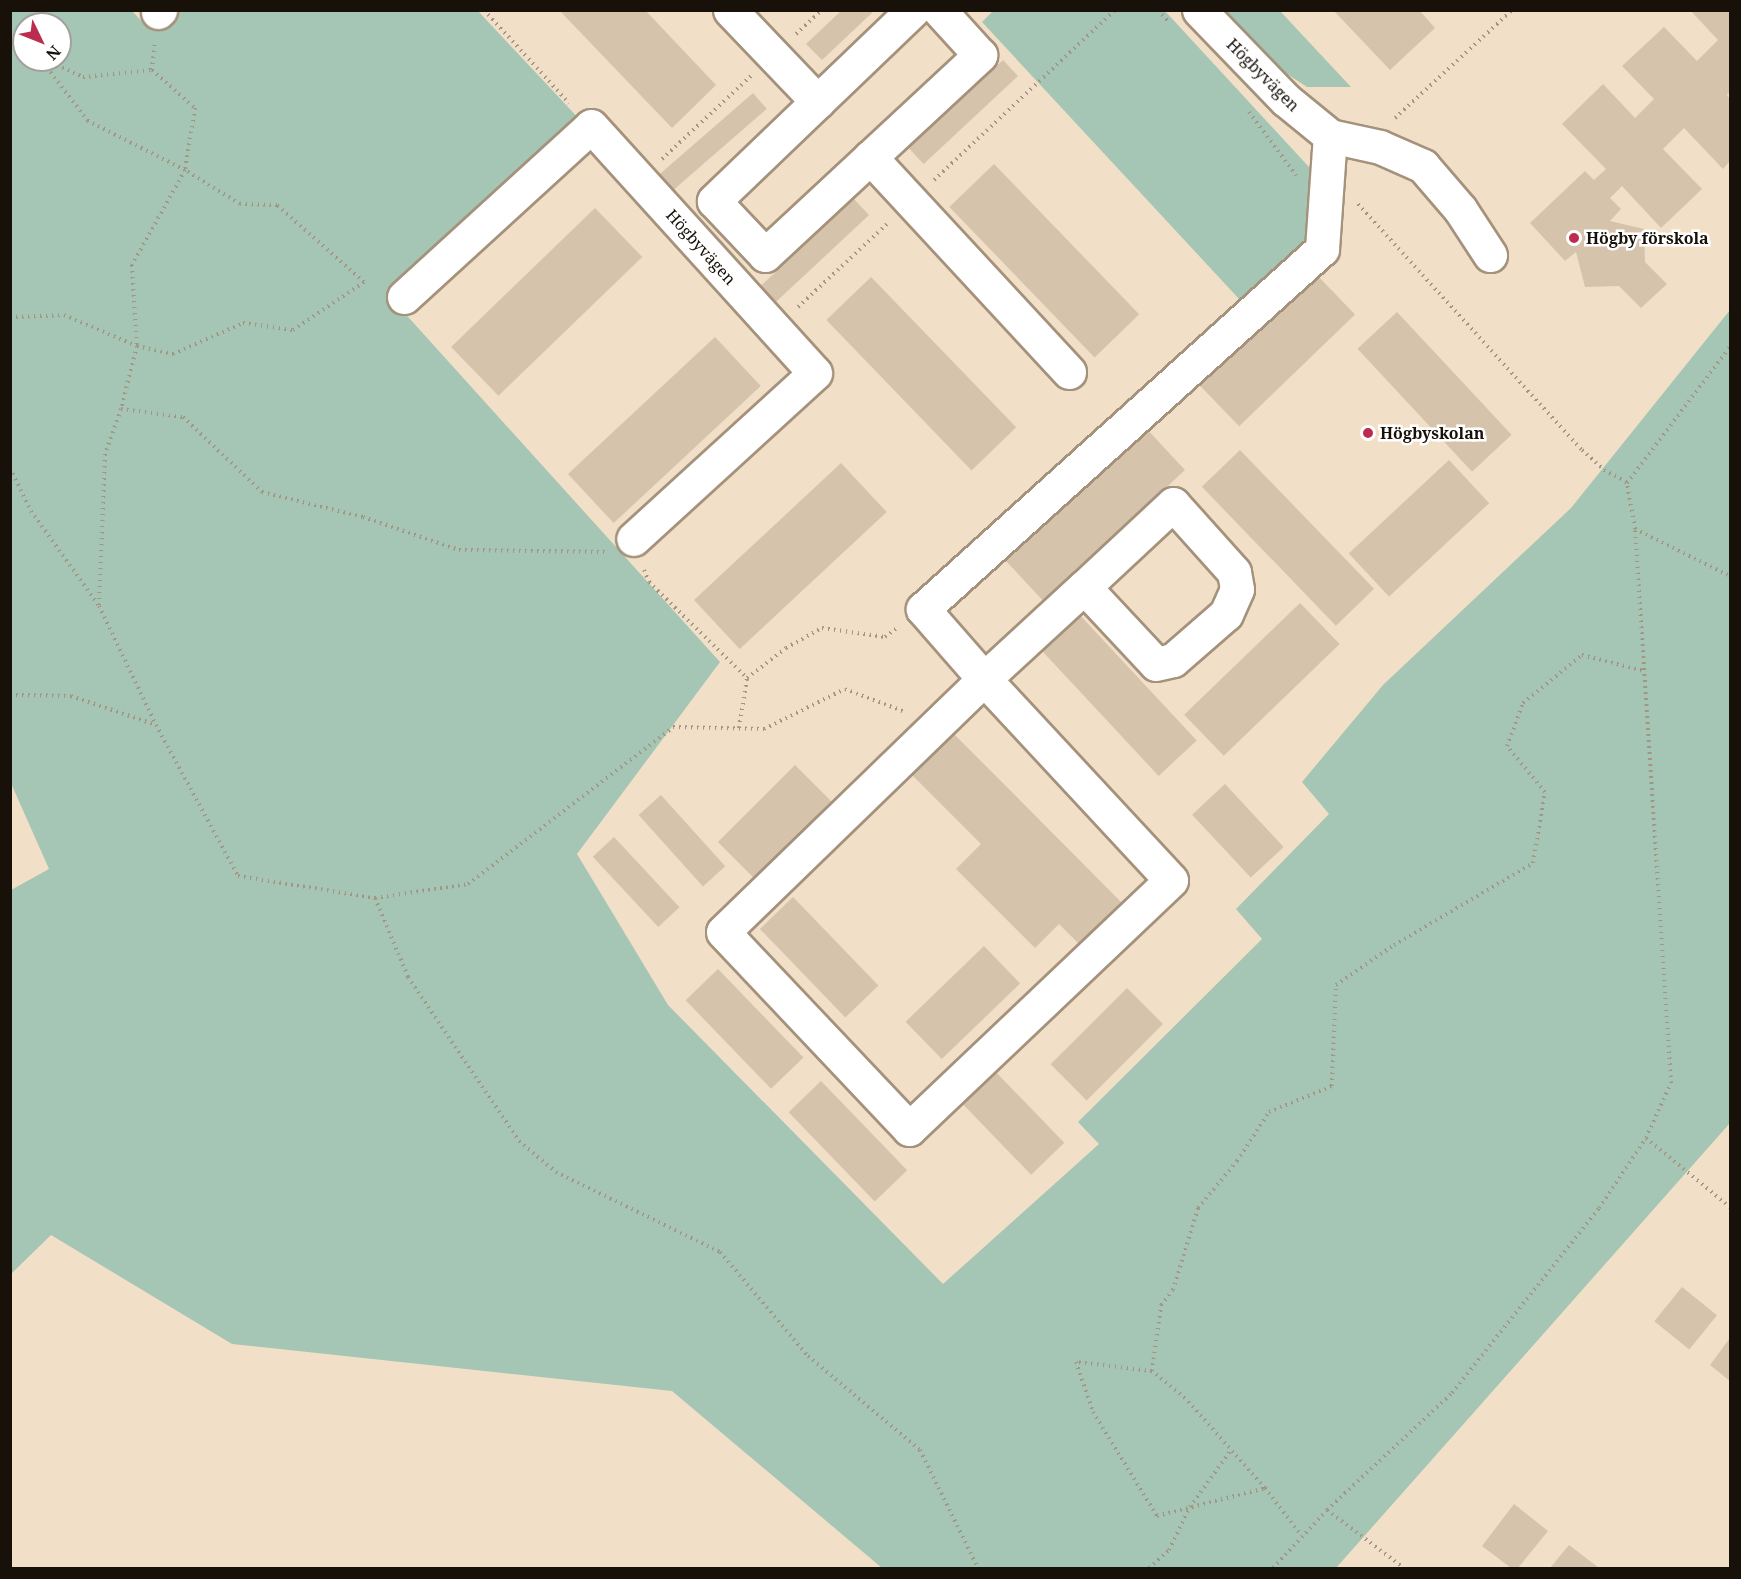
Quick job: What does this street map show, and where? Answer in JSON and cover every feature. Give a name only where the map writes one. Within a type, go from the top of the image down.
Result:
[{"type":"street","points":[[730,10],[818,102]]},
{"type":"street","points":[[914,10],[714,201],[765,255],[980,55],[954,15]]},
{"type":"street","name":"Högbyvägen","points":[[1187,19],[1330,136]]},
{"type":"street","name":"Högbyvägen","points":[[591,126],[815,373],[633,539]]},
{"type":"street","points":[[404,297],[591,126]]},
{"type":"street","points":[[1084,587],[1155,664],[1173,660],[1226,614],[1237,589],[1234,572],[1173,504],[984,679],[723,932],[909,1129],[1171,879],[984,679],[923,609],[1322,249],[1330,136],[1380,147],[1423,166],[1460,209],[1490,255]]},
{"type":"street","points":[[870,157],[1069,372]]},
{"type":"path","points":[[484,10],[591,126]]},
{"type":"path","points":[[639,179],[822,10]]},
{"type":"path","points":[[775,329],[1115,10]]},
{"type":"path","points":[[1158,10],[1187,19]]},
{"type":"path","points":[[1380,147],[1382,131],[1512,10]]},
{"type":"path","points":[[152,70],[159,11]]},
{"type":"path","points":[[72,72],[83,77],[152,70],[195,108],[185,170],[132,265],[137,346],[121,409],[105,454],[99,606]]},
{"type":"path","points":[[10,317],[64,315],[137,346],[173,354],[243,323],[293,330],[364,282],[277,205],[240,204],[185,170],[88,121],[50,72]]},
{"type":"path","points":[[1246,108],[1291,172],[1308,183],[1326,186],[1340,184],[1582,450],[1604,470],[1627,483]]},
{"type":"path","points":[[1273,1569],[1301,1535],[1452,1393],[1599,1208],[1646,1138],[1671,1083],[1635,529],[1627,483],[1731,347]]},
{"type":"path","points":[[121,409],[183,417],[262,492],[363,517],[459,550],[616,552],[633,539],[648,582],[747,678]]},
{"type":"path","points":[[10,468],[31,511],[99,606],[156,724],[238,876],[375,898],[468,884],[674,727],[764,729],[845,689],[937,725]]},
{"type":"path","points":[[1635,529],[1731,576]]},
{"type":"path","points":[[739,728],[747,678],[786,648],[822,628],[885,637],[923,609]]},
{"type":"path","points":[[1152,1371],[1161,1305],[1173,1290],[1198,1208],[1237,1161],[1269,1112],[1332,1086],[1336,985],[1394,945],[1533,863],[1545,792],[1507,746],[1523,703],[1582,655],[1644,671]]},
{"type":"path","points":[[10,695],[71,696],[156,724]]},
{"type":"path","points":[[375,898],[408,977],[519,1141],[556,1172],[720,1252],[808,1356],[920,1450],[978,1569]]},
{"type":"path","points":[[1646,1138],[1731,1207]]},
{"type":"path","points":[[1265,1488],[1157,1516],[1093,1412],[1076,1362],[1152,1371],[1185,1398],[1265,1488],[1301,1535]]},
{"type":"path","points":[[1149,1569],[1168,1550],[1190,1508],[1231,1450]]},
{"type":"path","points":[[1327,1510],[1404,1569]]},
{"type":"green space","points":[[11,11],[132,11],[149,29],[169,11],[478,11],[582,122],[391,298],[720,662],[577,854],[668,1005],[943,1284],[1099,1144],[1078,1122],[1262,939],[1236,909],[1329,814],[1302,782],[1383,685],[1571,508],[1730,310],[1730,1123],[1336,1568],[882,1568],[672,1391],[232,1344],[51,1235],[11,1274],[11,890],[49,869],[10,781]]},
{"type":"green space","points":[[993,11],[1165,11],[1343,204],[1240,300],[982,22]]},
{"type":"green space","points":[[1224,11],[1280,11],[1351,87],[1307,87],[1275,66]]},
{"type":"building","points":[[559,10],[645,10],[716,85],[672,128]]},
{"type":"building","points":[[842,10],[875,10],[822,60],[806,44]]},
{"type":"building","points":[[1333,10],[1419,10],[1435,28],[1390,70]]},
{"type":"building","points":[[1690,10],[1730,10],[1730,91],[1727,95],[1730,99],[1730,161],[1723,169],[1684,128],[1663,149],[1702,189],[1661,228],[1622,186],[1610,198],[1621,209],[1610,221],[1644,229],[1645,262],[1667,284],[1641,308],[1619,286],[1585,287],[1576,252],[1565,261],[1530,223],[1585,171],[1594,180],[1606,169],[1562,124],[1603,84],[1635,118],[1654,99],[1622,66],[1664,27],[1697,61],[1718,40]]},
{"type":"building","points":[[1003,60],[1018,76],[924,164],[909,148]]},
{"type":"building","points":[[753,93],[767,109],[668,195],[654,179]]},
{"type":"building","points":[[994,164],[1139,314],[1095,357],[949,207]]},
{"type":"building","points":[[854,199],[869,215],[776,302],[761,286]]},
{"type":"building","points":[[595,208],[642,257],[498,396],[451,347]]},
{"type":"building","points":[[1314,272],[1355,314],[1239,426],[1198,384]]},
{"type":"building","points":[[871,277],[1016,427],[972,470],[826,320]]},
{"type":"building","points":[[1397,312],[1512,435],[1472,472],[1358,349]]},
{"type":"building","points":[[715,337],[761,386],[614,523],[568,474]]},
{"type":"building","points":[[1144,426],[1185,470],[1044,602],[1003,558]]},
{"type":"building","points":[[1240,450],[1374,589],[1336,626],[1202,487]]},
{"type":"building","points":[[1449,460],[1489,503],[1389,597],[1349,553]]},
{"type":"building","points":[[841,463],[887,512],[740,649],[694,600]]},
{"type":"building","points":[[1300,603],[1340,644],[1224,756],[1184,715]]},
{"type":"building","points":[[1076,611],[1197,740],[1159,776],[1038,646]]},
{"type":"building","points":[[950,730],[1132,913],[1090,955],[1059,924],[1035,948],[956,869],[981,844],[908,771]]},
{"type":"building","points":[[795,765],[832,802],[755,879],[718,842]]},
{"type":"building","points":[[1225,784],[1284,847],[1251,878],[1192,815]]},
{"type":"building","points":[[661,795],[725,866],[703,886],[639,815]]},
{"type":"building","points":[[614,837],[679,907],[658,927],[593,857]]},
{"type":"building","points":[[793,897],[878,985],[845,1017],[760,929]]},
{"type":"building","points":[[984,946],[1020,983],[942,1059],[906,1022]]},
{"type":"building","points":[[718,969],[803,1057],[771,1089],[686,1000]]},
{"type":"building","points":[[1127,988],[1163,1024],[1087,1100],[1051,1064]]},
{"type":"building","points":[[992,1068],[1064,1143],[1031,1175],[959,1100]]},
{"type":"building","points":[[821,1081],[907,1170],[875,1201],[789,1112]]},
{"type":"building","points":[[1682,1287],[1717,1315],[1689,1350],[1654,1321]]},
{"type":"building","points":[[1730,1338],[1730,1381],[1710,1365]]},
{"type":"building","points":[[1514,1504],[1548,1531],[1518,1568],[1511,1568],[1482,1546]]},
{"type":"building","points":[[1569,1545],[1599,1568],[1550,1568]]},
{"type":"place","name":"Högby förskola","points":[[1574,238]]},
{"type":"place","name":"Högbyskolan","points":[[1368,433]]}]
